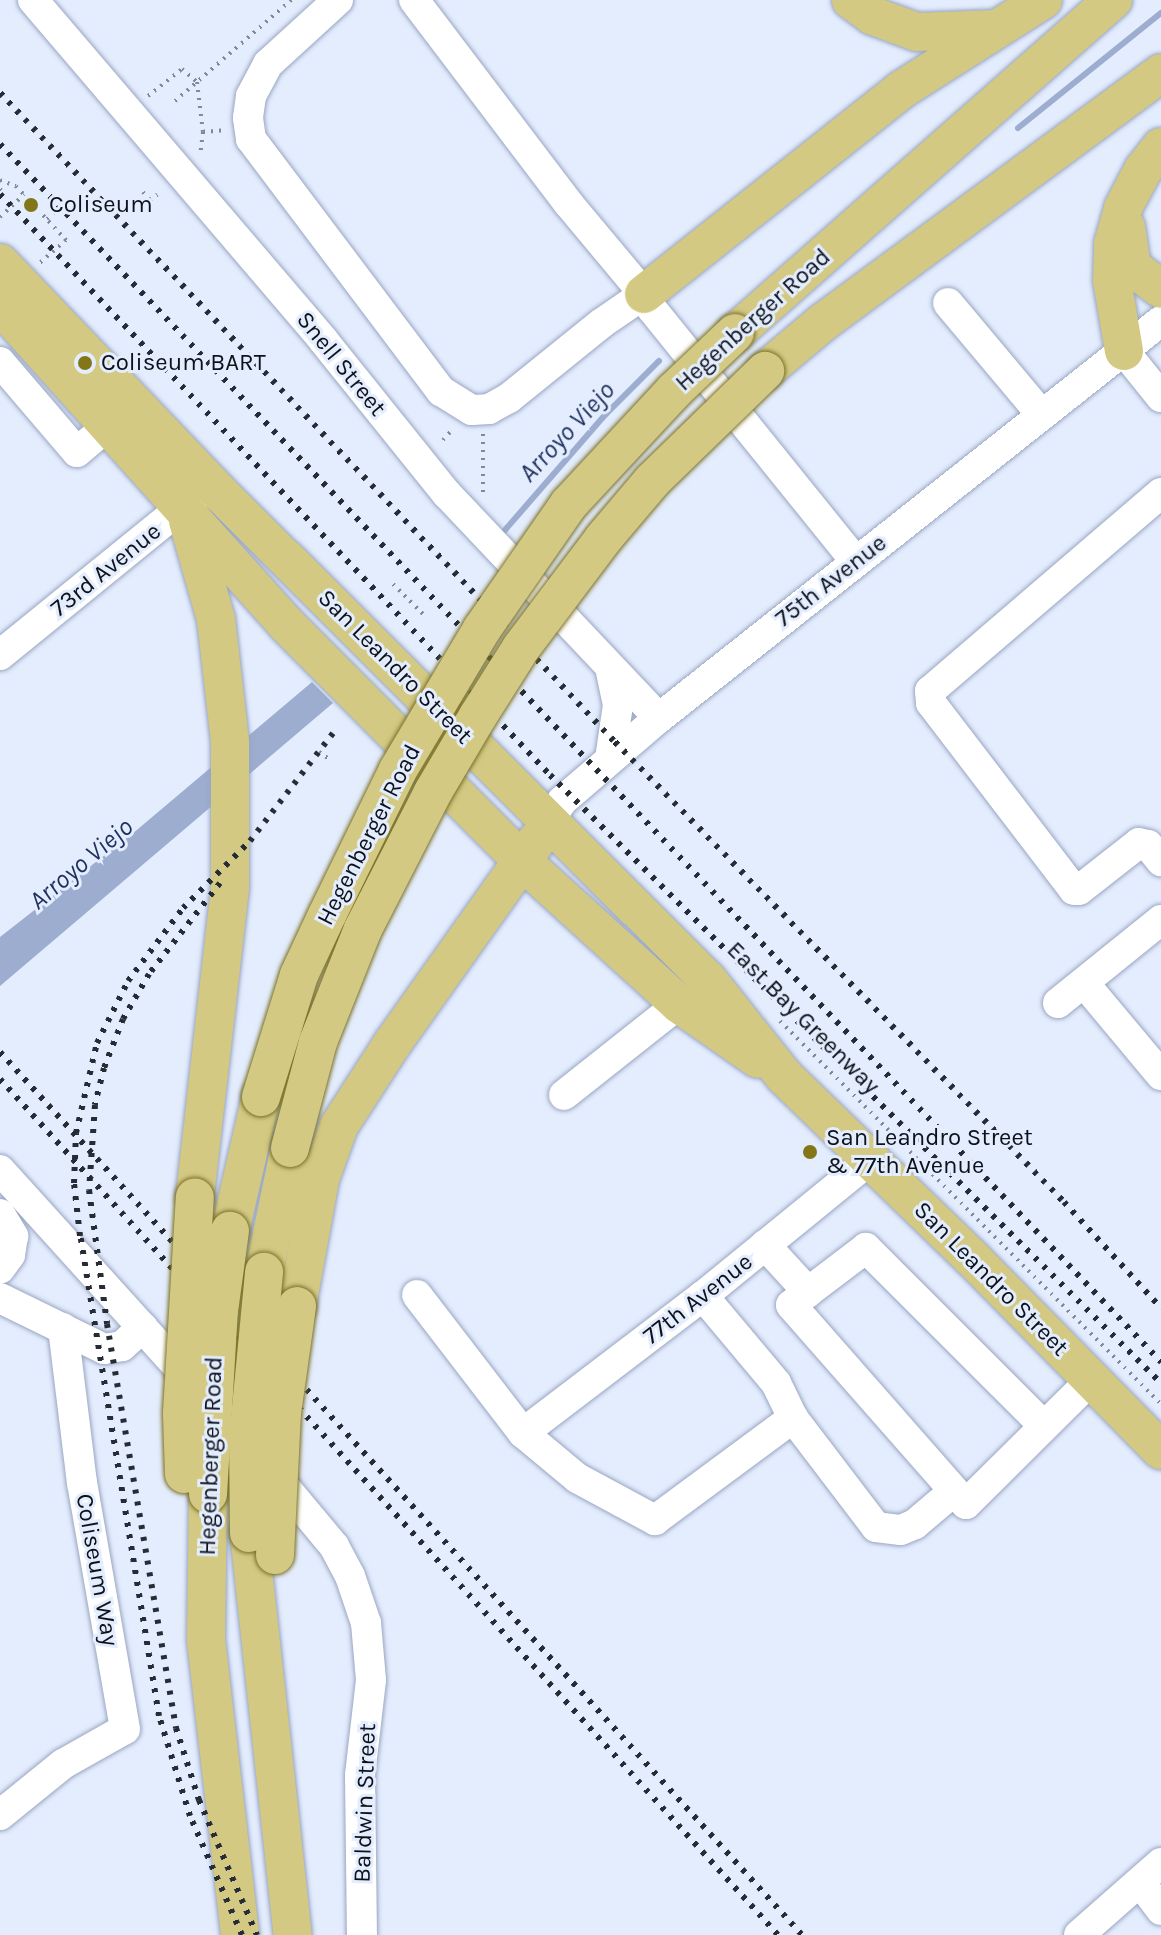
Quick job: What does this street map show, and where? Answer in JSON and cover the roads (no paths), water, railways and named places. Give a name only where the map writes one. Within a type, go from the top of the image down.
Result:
[{"type":"main road","points":[[851,0],[884,10],[917,32],[1000,29]]},
{"type":"main road","points":[[644,294],[901,90],[1043,0]]},
{"type":"main road","name":"Hegenberger Road","points":[[196,1484],[230,1231],[261,1097],[299,975],[398,770],[482,629],[569,504],[663,403],[735,333],[1113,0]]},
{"type":"main road","name":"Hegenberger Road","points":[[293,1935],[267,1691],[262,1544],[249,1425],[264,1272],[290,1148],[318,1042],[363,929],[433,792],[521,648],[603,539],[652,481],[765,371],[822,323],[1161,73]]},
{"type":"main road","points":[[1124,351],[1112,280],[1113,244],[1123,208],[1143,170],[1161,147]]},
{"type":"main road","points":[[1123,208],[1132,267],[1161,289]]},
{"type":"main road","name":"San Leandro Street","points":[[6,283],[109,425],[343,615],[707,979],[784,1076],[1161,1450]]},
{"type":"main road","name":"San Leandro Street","points":[[6,283],[197,495],[261,597],[522,861],[679,1004],[784,1076]]},
{"type":"main road","points":[[197,495],[224,675],[230,742],[230,888],[195,1197],[182,1413],[196,1484],[206,1640],[240,1935]]},
{"type":"main road","points":[[224,675],[225,646],[232,619],[240,608],[261,597],[287,597],[343,615]]},
{"type":"main road","name":"75th Avenue","points":[[262,1544],[297,1306],[320,1179],[339,1126],[392,1044],[548,822]]},
{"type":"street","points":[[338,0],[268,64],[251,96],[248,118],[251,139],[441,391],[460,405],[482,409],[509,398],[602,323],[644,294]]},
{"type":"street","points":[[414,0],[568,203],[856,562]]},
{"type":"street","name":"Snell Street","points":[[46,4],[447,494],[659,718]]},
{"type":"street","points":[[948,303],[1042,415]]},
{"type":"street","name":"75th Avenue","points":[[548,822],[562,801],[659,718],[1161,321]]},
{"type":"street","points":[[1124,351],[1161,397]]},
{"type":"street","points":[[0,362],[77,452],[109,425]]},
{"type":"street","points":[[1161,493],[930,691],[931,703],[1074,890],[1079,890],[1139,843],[1148,845],[1161,861]]},
{"type":"street","name":"73rd Avenue","points":[[0,655],[197,495]]},
{"type":"street","points":[[610,666],[618,705],[610,759]]},
{"type":"street","points":[[1058,1003],[1161,920]]},
{"type":"street","points":[[1084,983],[1161,1075]]},
{"type":"street","points":[[564,1095],[679,1004]]},
{"type":"street","name":"77th Avenue","points":[[523,1433],[703,1296],[870,1160]]},
{"type":"street","name":"Baldwin Street","points":[[0,1170],[320,1526],[350,1576],[366,1623],[371,1680],[360,1775],[362,1935]]},
{"type":"street","points":[[0,1214],[13,1236],[10,1255],[0,1269]]},
{"type":"street","points":[[765,1245],[818,1285]]},
{"type":"street","points":[[1044,1426],[866,1248],[791,1305],[966,1504],[1092,1379]]},
{"type":"street","points":[[417,1295],[523,1433],[577,1478],[655,1520],[793,1418]]},
{"type":"street","points":[[703,1296],[776,1383],[793,1418],[876,1527],[901,1530],[915,1524],[954,1491]]},
{"type":"street","points":[[0,1298],[104,1349],[122,1346],[143,1327]]},
{"type":"street","name":"Coliseum Way","points":[[0,1815],[63,1764],[125,1729],[82,1483],[63,1328]]},
{"type":"street","points":[[1079,1935],[1150,1872],[1161,1910]]},
{"type":"water","points":[[312,682],[333,703],[0,986],[0,937],[138,829]]},
{"type":"waterway","name":"Arroyo Viejo","points":[[1018,128],[1161,13]]},
{"type":"waterway","name":"Arroyo Viejo","points":[[505,530],[606,414],[659,361]]},
{"type":"railway","points":[[0,93],[615,742],[1064,1202],[1161,1308]]},
{"type":"railway","points":[[0,144],[1161,1362]]},
{"type":"railway","points":[[0,194],[550,775],[1161,1383]]},
{"type":"railway","points":[[242,1935],[190,1816],[159,1716],[80,1236],[74,1183],[76,1133],[97,1043],[128,981],[183,908],[250,841],[334,732]]},
{"type":"railway","points":[[220,883],[149,974],[123,1019],[104,1068],[95,1105],[89,1190],[107,1324],[176,1728],[199,1800],[257,1935]]},
{"type":"railway","points":[[0,1052],[802,1935]]},
{"type":"railway","points":[[0,1079],[778,1935]]},
{"type":"place","name":"Coliseum","points":[[31,205]]},
{"type":"place","name":"Coliseum BART","points":[[85,363]]},
{"type":"place","name":"San Leandro Street & 77th Avenue","points":[[810,1152]]}]
